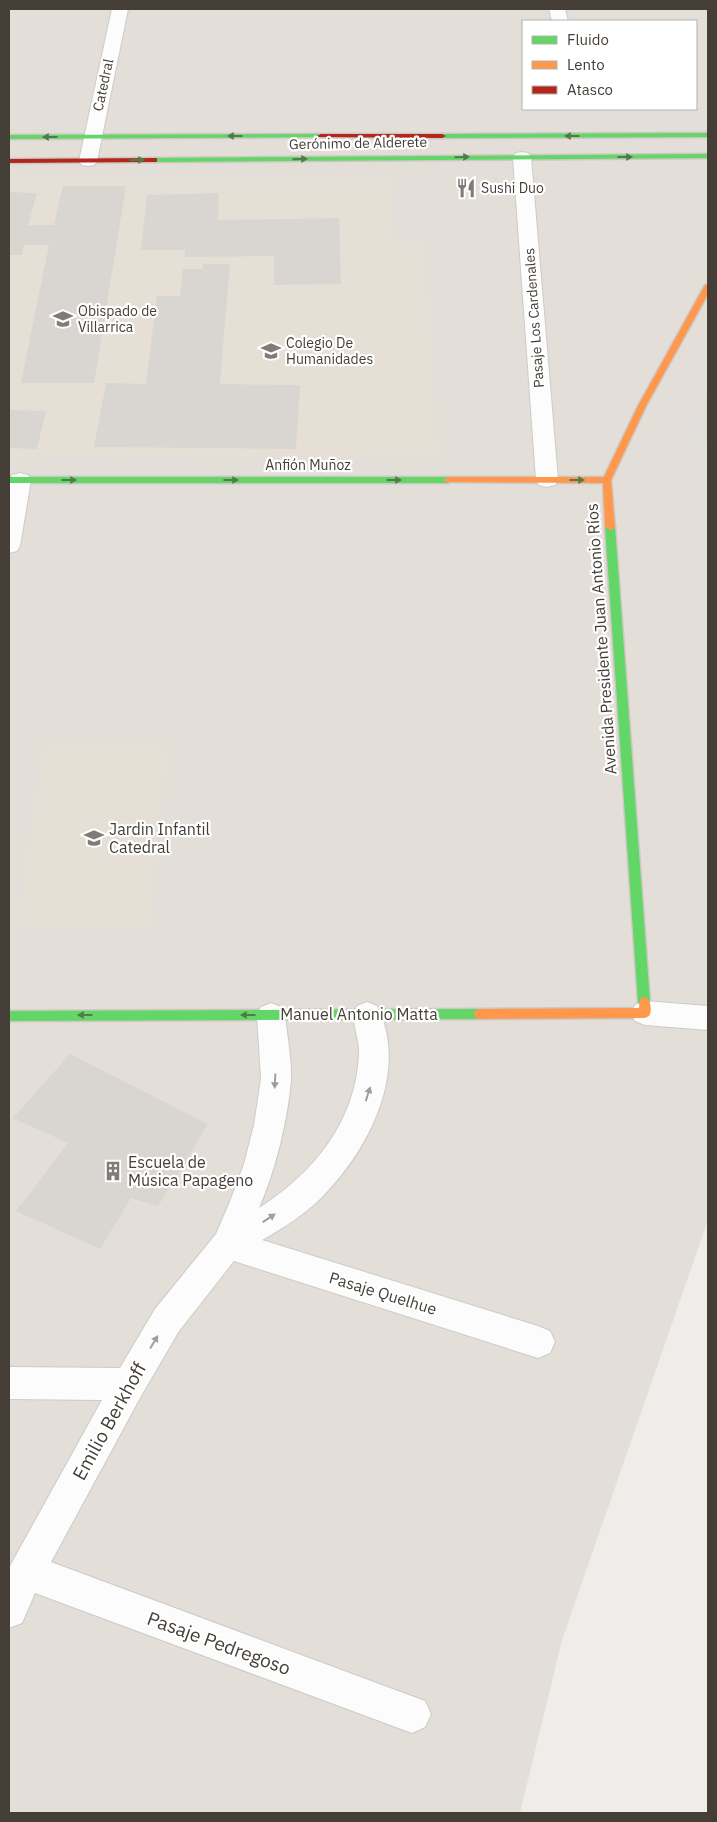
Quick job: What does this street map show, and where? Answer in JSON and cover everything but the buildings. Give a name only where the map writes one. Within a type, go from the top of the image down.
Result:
[{"type":"street","name":"Catedral","points":[[88,161],[120,9]]},
{"type":"street","name":"Gerónimo de Alderete","points":[[9,137],[708,135]]},
{"type":"street","name":"Gerónimo de Alderete","points":[[9,161],[708,156]]},
{"type":"street","name":"Pasaje Los Cardenales","points":[[522,157],[547,480]]},
{"type":"street","name":"Avenida Presidente Juan Antonio Ríos","points":[[645,1013],[607,480],[629,429],[708,287]]},
{"type":"street","name":"Anfión Muñoz","points":[[14,480],[607,480]]},
{"type":"street","points":[[9,546],[14,480]]},
{"type":"street","name":"Manuel Antonio Matta","points":[[9,1016],[645,1013],[708,1018]]},
{"type":"street","name":"Emilio Berkhoff","points":[[9,1610],[26,1571],[129,1384],[167,1320],[228,1244],[259,1164],[269,1126],[276,1079],[271,1014]]},
{"type":"street","name":"Emilio Berkhoff","points":[[228,1244],[292,1203],[320,1178],[342,1151],[359,1121],[370,1088],[374,1054],[366,1014]]},
{"type":"street","name":"Pasaje Quelhue","points":[[228,1244],[538,1342]]},
{"type":"street","points":[[9,1383],[129,1384]]},
{"type":"street","name":"Pasaje Pedregoso","points":[[26,1571],[412,1714]]},
{"type":"shaded area","points":[[9,9],[708,9],[708,391],[682,438],[708,445],[708,1220],[562,1640],[520,1813],[9,1813]]},
{"type":"shaded area","name":"Colegio De Humanidades","points":[[9,180],[392,180],[394,243],[424,243],[436,458],[9,457]]},
{"type":"shaded area","points":[[708,391],[708,445],[681,438]]},
{"type":"shaded area","name":"Jardin Infantil Catedral","points":[[165,748],[150,926],[17,927],[43,749]]},
{"type":"traffic: fast","points":[[442,136],[708,135]]},
{"type":"traffic: fast","points":[[9,137],[321,136]]},
{"type":"traffic: fast","points":[[154,160],[708,156]]},
{"type":"traffic: fast","points":[[9,480],[448,480]]},
{"type":"traffic: fast","points":[[610,527],[644,1002]]},
{"type":"traffic: fast","points":[[9,1016],[479,1014]]},
{"type":"traffic: slow","points":[[610,527],[607,480],[642,406],[708,287]]},
{"type":"traffic: slow","points":[[448,480],[607,480]]},
{"type":"traffic: slow","points":[[479,1014],[645,1013],[644,1002]]},
{"type":"traffic: jam","points":[[321,136],[442,136]]},
{"type":"traffic: jam","points":[[9,161],[154,160]]},
{"type":"place","name":"Sushi Duo","points":[[466,188]]},
{"type":"place","name":"Obispado de Villarrica","points":[[63,319]]},
{"type":"place","name":"Colegio De Humanidades","points":[[271,351]]},
{"type":"place","name":"Jardin Infantil Catedral","points":[[94,838]]},
{"type":"place","name":"Escuela de Música Papageno","points":[[113,1171]]}]
